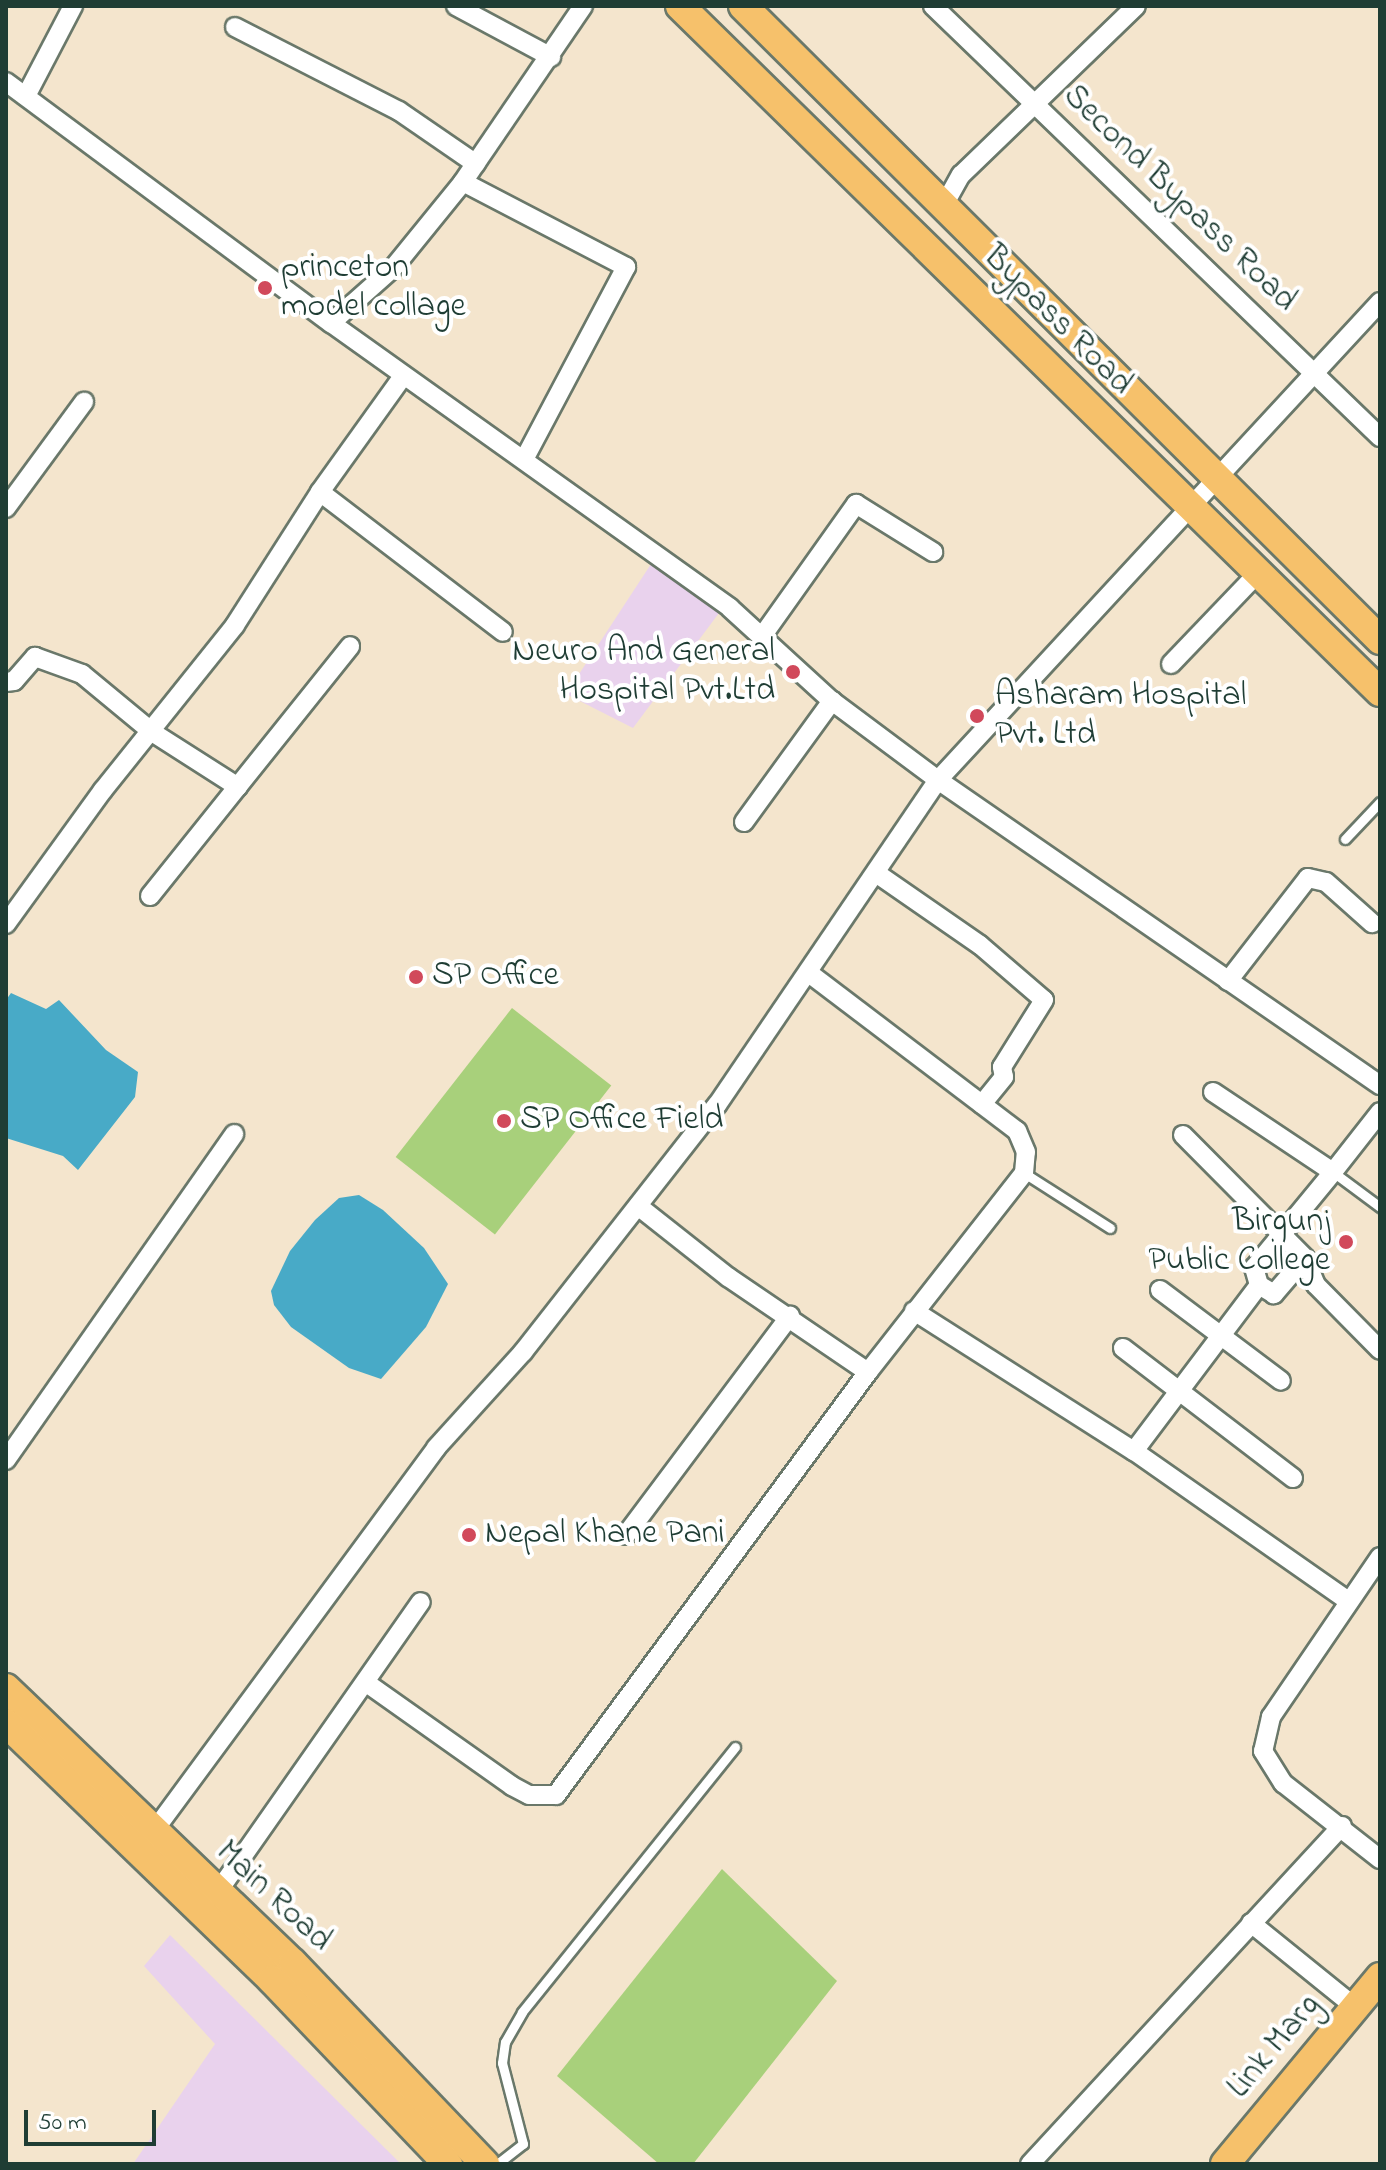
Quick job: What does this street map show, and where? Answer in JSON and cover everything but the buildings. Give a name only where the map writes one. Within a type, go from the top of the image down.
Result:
[{"type":"main road","name":"Bypass Road","points":[[680,6],[1380,692]]},
{"type":"main road","name":"Bypass Road","points":[[743,6],[1380,640]]},
{"type":"main road","name":"Main Road","points":[[6,1688],[272,1980],[448,2164]]},
{"type":"main road","name":"Main Road","points":[[6,1723],[146,1843],[217,1893],[293,1963],[485,2164]]},
{"type":"main road","name":"Link Marg","points":[[1225,2164],[1380,1977]]},
{"type":"street","points":[[26,96],[73,6]]},
{"type":"street","points":[[456,6],[551,57]]},
{"type":"street","points":[[331,323],[394,267],[463,182],[583,6]]},
{"type":"street","name":"Second Bypass Road","points":[[933,6],[1380,437]]},
{"type":"street","points":[[943,207],[961,175],[1136,6]]},
{"type":"street","points":[[235,27],[399,111],[476,164]]},
{"type":"street","points":[[6,82],[403,376],[524,460],[763,635],[832,701],[938,780],[1380,1085]]},
{"type":"street","points":[[463,182],[626,267],[524,460]]},
{"type":"street","points":[[146,1843],[436,1448],[523,1352],[638,1206],[809,973],[938,780],[1380,302]]},
{"type":"street","points":[[6,924],[235,625],[320,492],[403,376]]},
{"type":"street","points":[[6,508],[84,402]]},
{"type":"street","points":[[320,492],[503,632]]},
{"type":"street","points":[[763,635],[856,504],[933,552]]},
{"type":"street","points":[[1171,664],[1259,572]]},
{"type":"street","points":[[150,896],[350,646]]},
{"type":"street","points":[[6,682],[14,681],[35,657],[82,674],[152,732],[238,787]]},
{"type":"street","points":[[744,822],[832,701]]},
{"type":"street","points":[[876,873],[980,945],[1044,1000],[1002,1067],[1004,1077],[982,1104]]},
{"type":"street","points":[[1228,981],[1308,878],[1326,882],[1372,923]]},
{"type":"street","points":[[368,1684],[512,1786],[529,1795],[556,1795],[868,1372],[1024,1173],[1026,1152],[1017,1131],[809,973]]},
{"type":"street","points":[[1213,1092],[1333,1172]]},
{"type":"street","points":[[1305,1258],[1274,1294],[1259,1285],[1254,1268],[1284,1236],[1380,1112]]},
{"type":"street","points":[[6,1460],[234,1134]]},
{"type":"street","points":[[1183,1135],[1305,1258],[1316,1285],[1380,1350]]},
{"type":"street","points":[[638,1206],[728,1277],[790,1316],[868,1372]]},
{"type":"street","points":[[1134,1451],[1259,1285]]},
{"type":"street","points":[[1160,1290],[1281,1381]]},
{"type":"street","points":[[914,1311],[1134,1451],[1348,1601]]},
{"type":"street","points":[[626,1535],[790,1316]]},
{"type":"street","points":[[1123,1348],[1293,1478]]},
{"type":"street","points":[[1380,1557],[1271,1717],[1263,1751],[1283,1783],[1342,1826],[1380,1859]]},
{"type":"street","points":[[217,1893],[368,1684],[421,1602]]},
{"type":"street","points":[[1030,2164],[1342,1826]]},
{"type":"street","points":[[1251,1923],[1355,2007]]},
{"type":"lane","points":[[1345,839],[1380,802]]},
{"type":"lane","points":[[1333,1172],[1380,1207]]},
{"type":"lane","points":[[1024,1173],[1110,1228]]},
{"type":"lane","points":[[497,2164],[523,2144],[502,2063],[505,2042],[522,2012],[735,1747]]},
{"type":"shaded area","points":[[653,561],[722,609],[633,728],[566,694]]},
{"type":"shaded area","points":[[170,1935],[401,2164],[133,2164],[215,2044],[144,1966]]},
{"type":"green space","name":"SP Office Field","points":[[512,1008],[611,1086],[495,1235],[396,1157]]},
{"type":"green space","points":[[722,1869],[837,1981],[693,2164],[659,2164],[557,2076]]},
{"type":"water","points":[[11,993],[46,1009],[59,1000],[106,1050],[138,1072],[135,1097],[78,1170],[63,1156],[6,1138],[6,1000]]},
{"type":"water","points":[[359,1195],[383,1210],[424,1248],[448,1284],[426,1327],[381,1379],[349,1368],[291,1327],[274,1305],[271,1291],[290,1251],[315,1220],[339,1198]]},
{"type":"place","name":"princeton model collage","points":[[265,288]]},
{"type":"place","name":"Neuro And General Hospital Pvt.Ltd","points":[[793,672]]},
{"type":"place","name":"Asharam Hospital Pvt. Ltd","points":[[977,716]]},
{"type":"place","name":"SP Office","points":[[416,977]]},
{"type":"place","name":"SP Office Field","points":[[504,1121]]},
{"type":"place","name":"Birgunj Public College","points":[[1346,1242]]},
{"type":"place","name":"Nepal Khane Pani","points":[[469,1535]]}]
